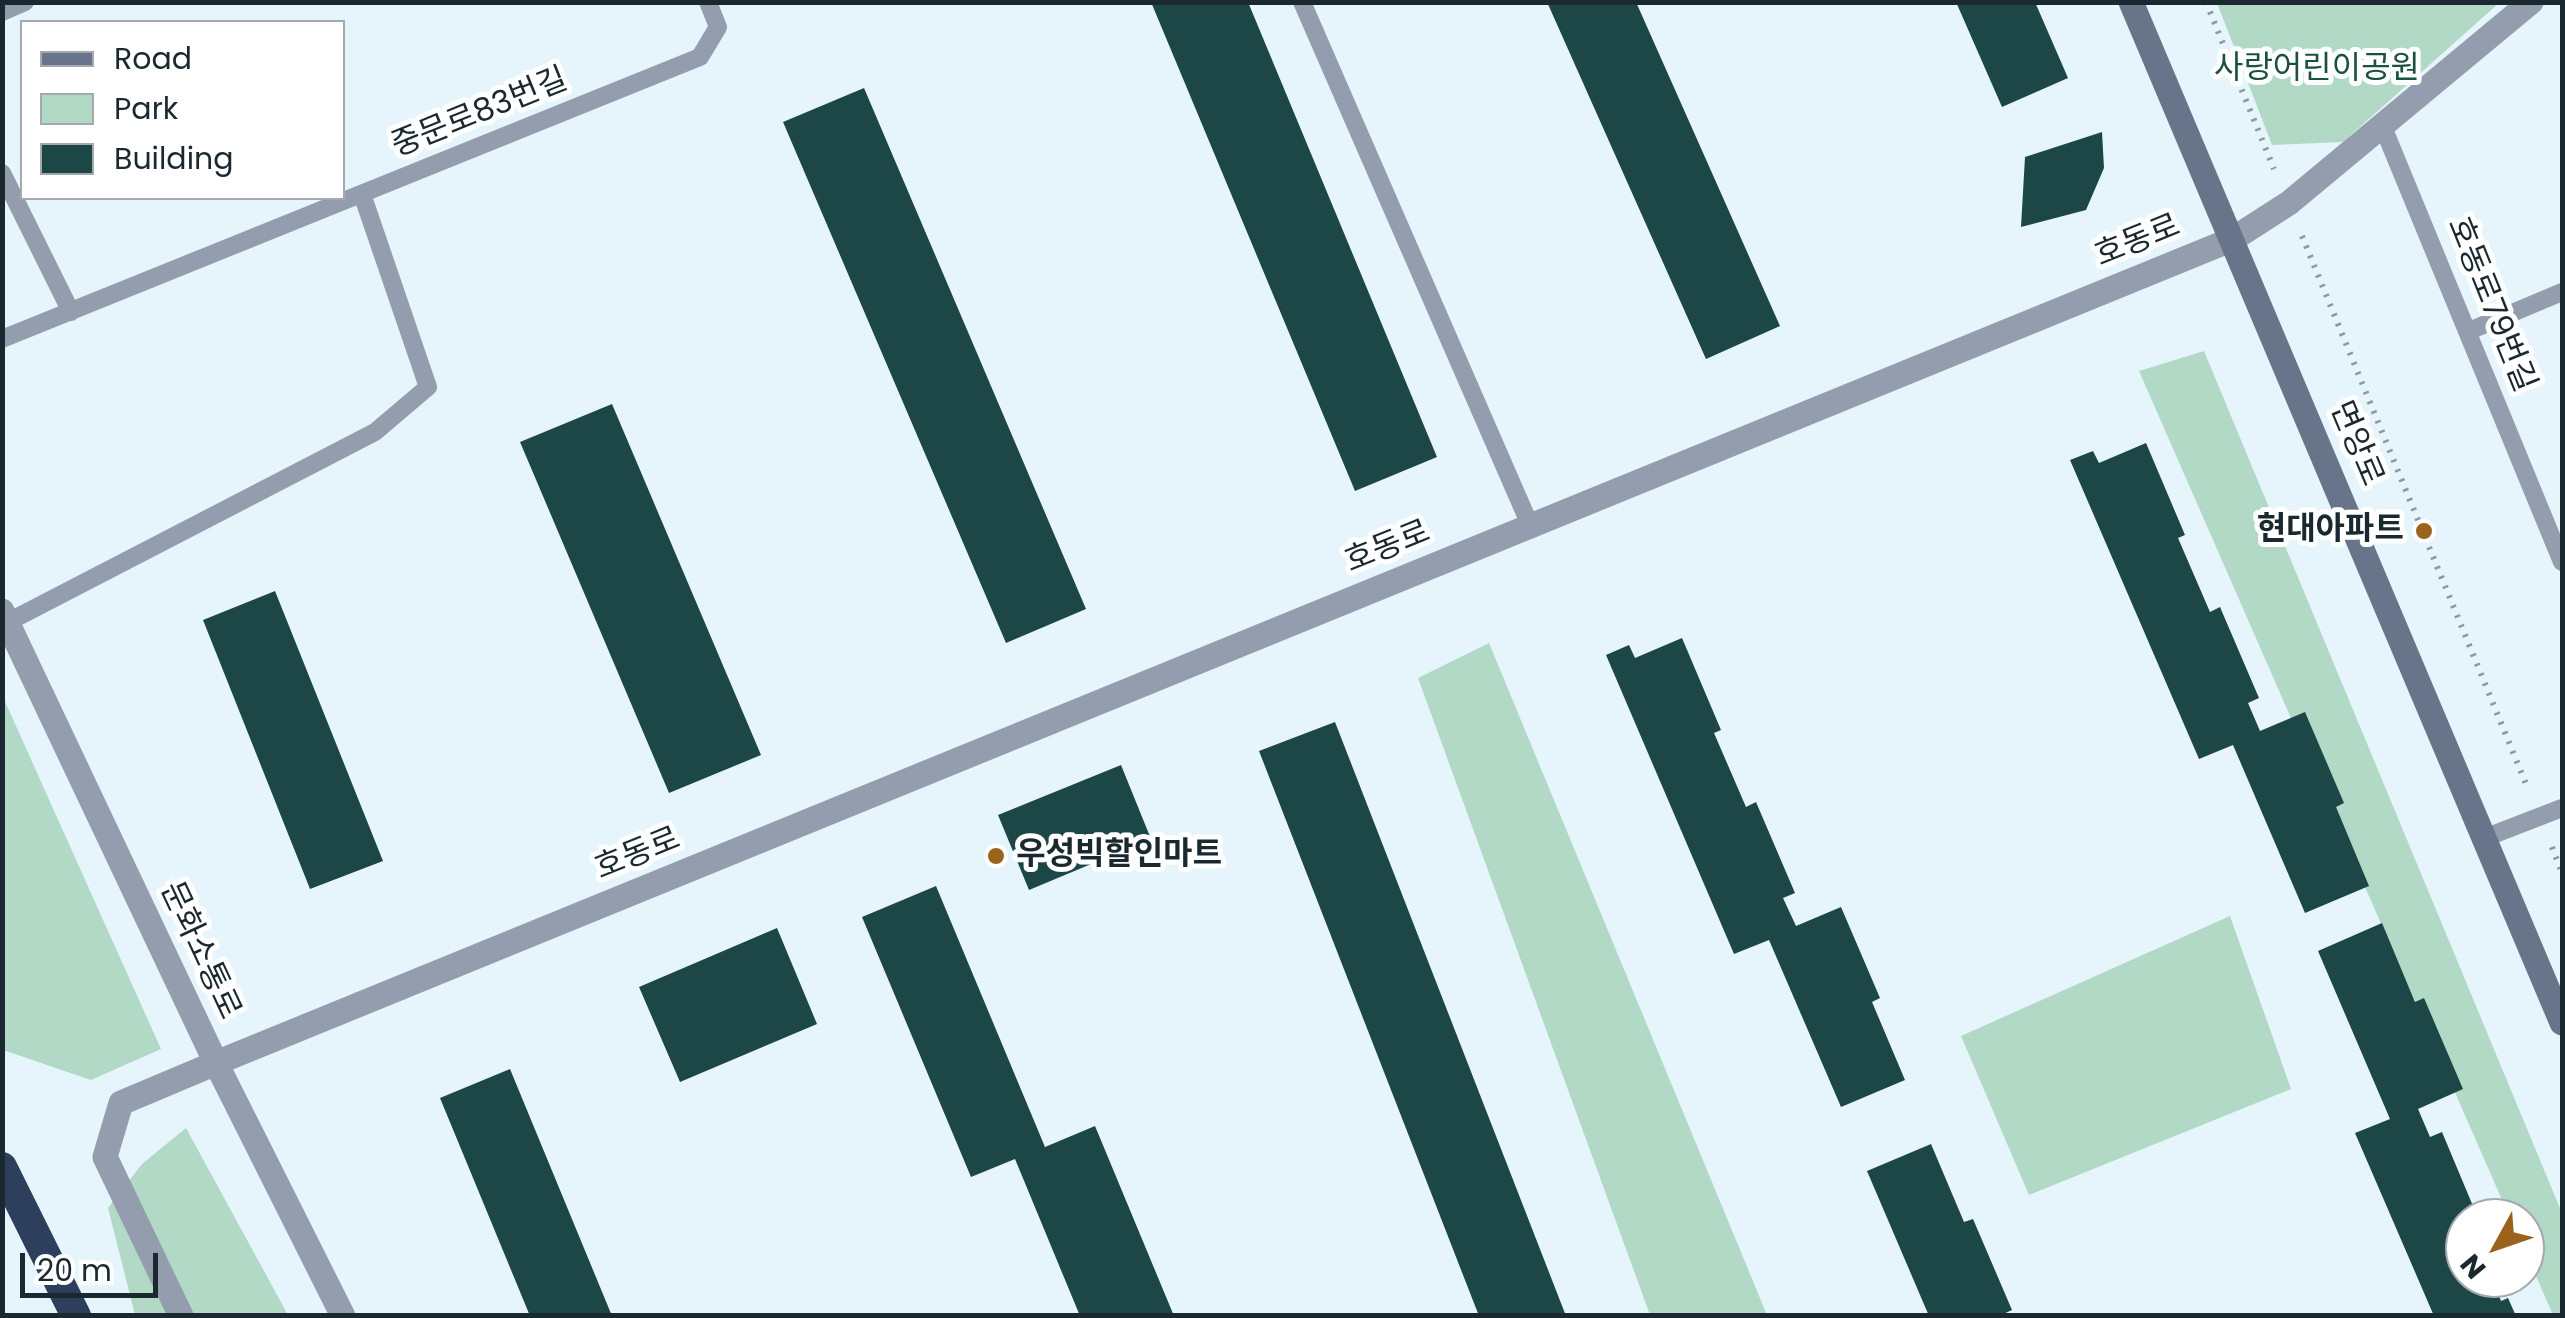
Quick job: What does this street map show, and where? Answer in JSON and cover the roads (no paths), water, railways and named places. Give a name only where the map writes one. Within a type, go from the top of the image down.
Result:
[{"type":"highway","points":[[2,1167],[76,1316]]},
{"type":"main road","name":"면앙로","points":[[2131,2],[2487,837],[2562,1023]]},
{"type":"street","name":"호동로","points":[[181,1316],[105,1157],[121,1103],[2233,238],[2288,204],[2531,2]]},
{"type":"street","name":"문화소통로","points":[[5,616],[216,1062],[343,1316]]},
{"type":"lane","points":[[2,12],[25,2]]},
{"type":"lane","name":"중문로83번길","points":[[2,339],[700,57],[718,28],[708,2]]},
{"type":"lane","points":[[1302,2],[1530,525]]},
{"type":"lane","name":"호동로79번길","points":[[2384,127],[2558,540],[2562,562]]},
{"type":"lane","points":[[2,173],[71,312]]},
{"type":"lane","points":[[5,616],[375,432],[428,386],[362,194]]},
{"type":"lane","points":[[2469,331],[2562,292]]},
{"type":"lane","points":[[2487,837],[2562,808]]},
{"type":"place","name":"현대아파트","points":[[2424,531]]},
{"type":"place","name":"우성빅할인마트","points":[[996,856]]},
{"type":"park label","name":"사랑어린이공원","points":[[2317,70]]}]
